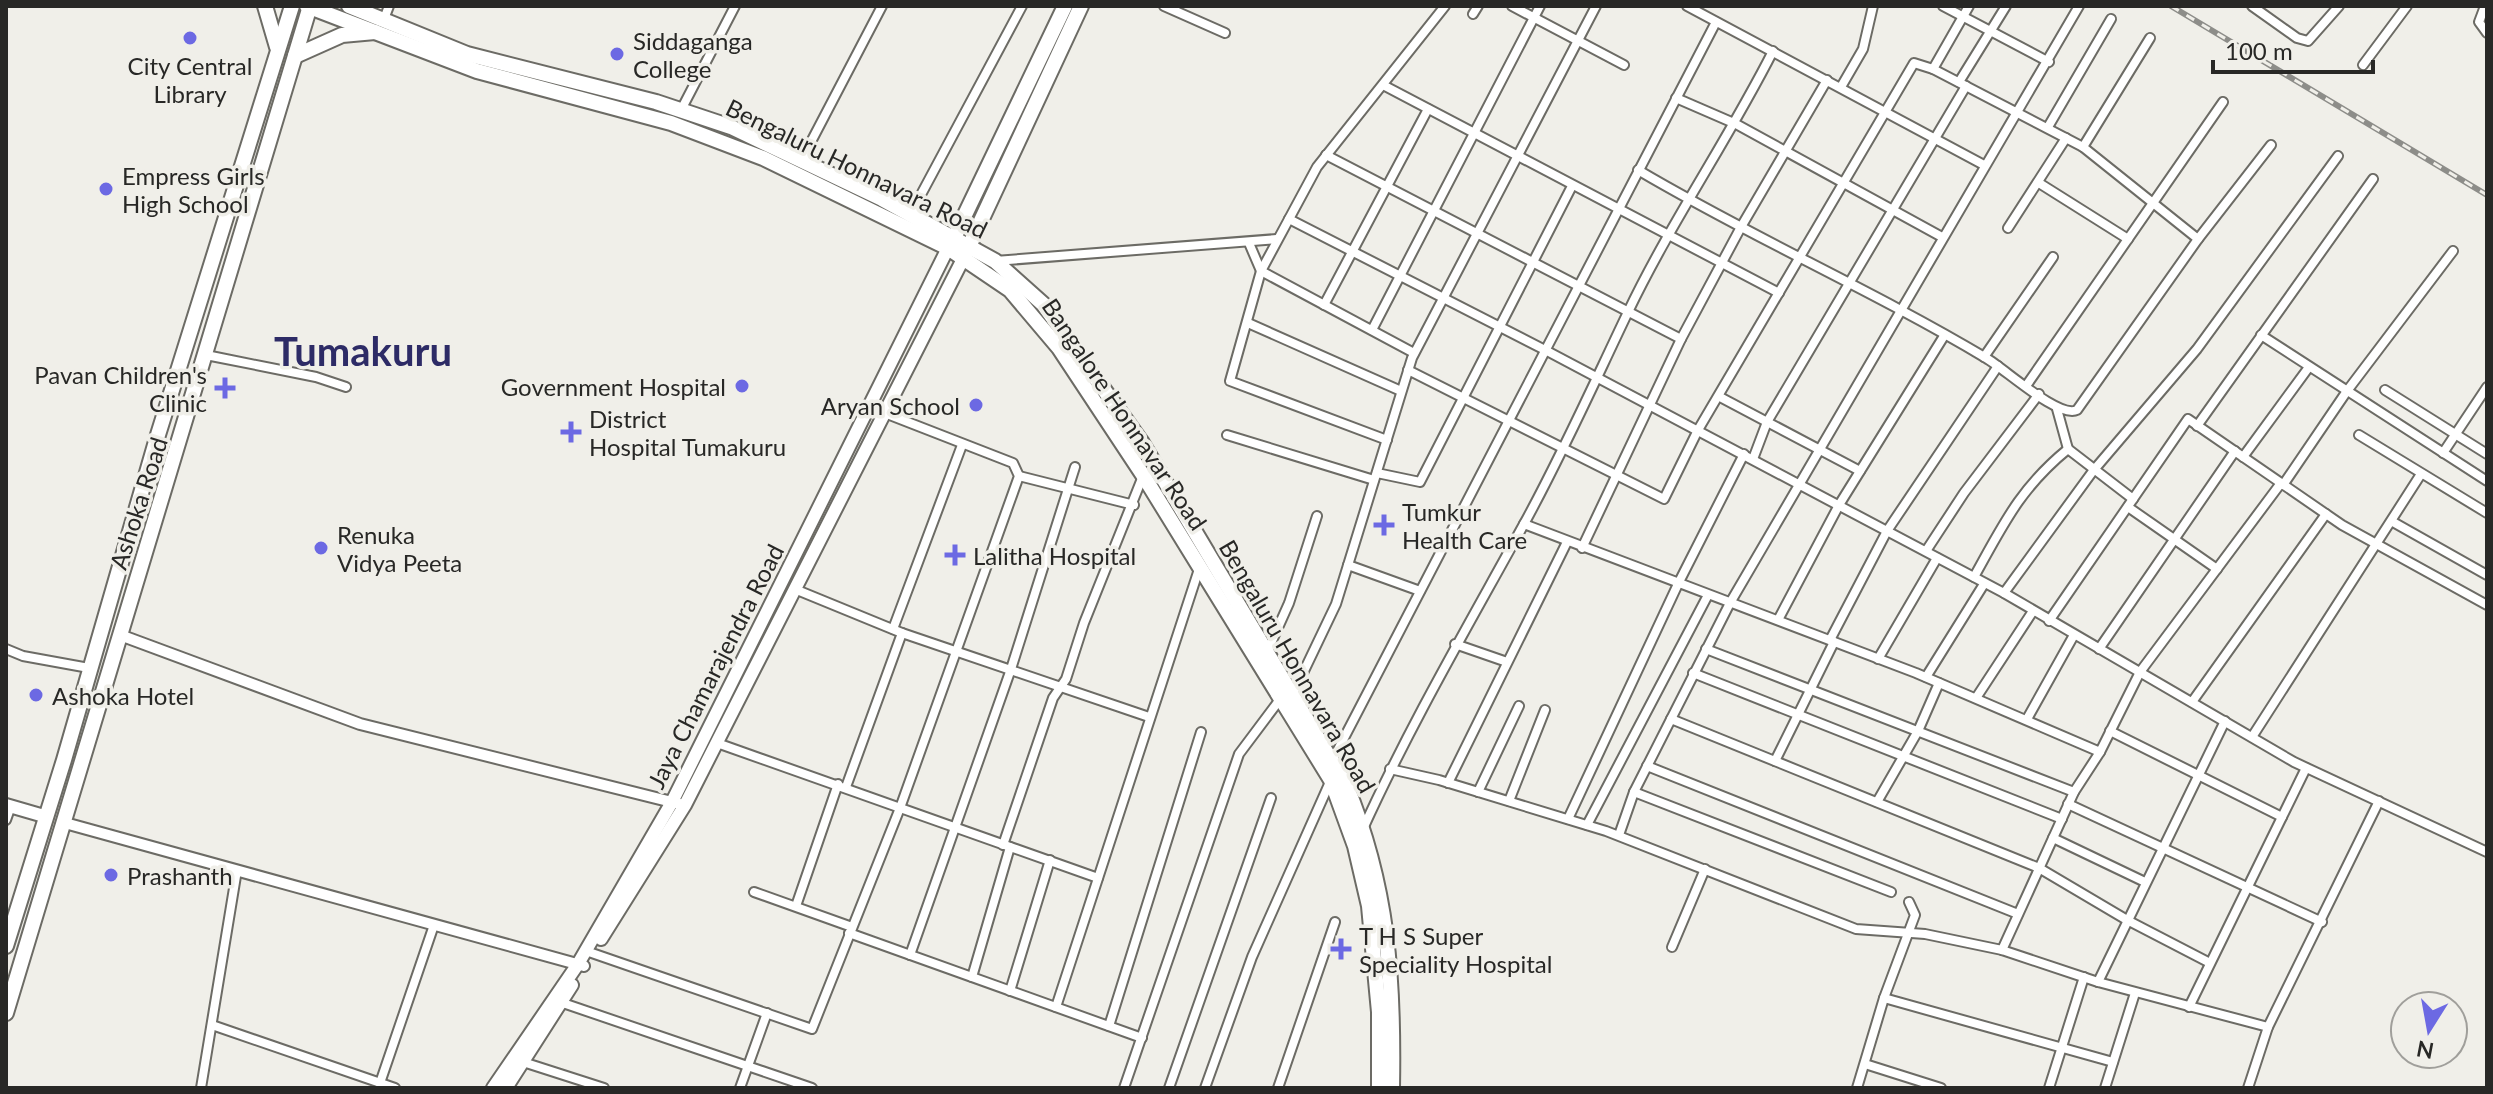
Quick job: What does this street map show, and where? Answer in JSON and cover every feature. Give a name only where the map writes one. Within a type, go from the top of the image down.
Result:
[{"type":"main road","points":[[265,6],[278,51]]},
{"type":"main road","name":"Ashoka Road","points":[[6,946],[292,6]]},
{"type":"main road","name":"Bengaluru Honnavara Road","points":[[349,6],[467,54],[681,110],[731,127],[801,161],[908,220]]},
{"type":"main road","points":[[952,242],[1065,6]]},
{"type":"main road","points":[[967,251],[1081,6]]},
{"type":"main road","name":"Ashoka Road","points":[[6,1013],[295,56],[313,7]]},
{"type":"main road","name":"Bangalore Honnavar Road","points":[[313,7],[384,19],[488,75],[671,123],[721,142],[908,220],[952,242],[967,251],[1010,290],[1031,312],[1143,475],[1200,565],[1218,584],[1331,771],[1355,846],[1369,906],[1379,1012],[1379,1088]]},
{"type":"main road","points":[[295,56],[384,19]]},
{"type":"main road","name":"Jaya Chamarajendra Road","points":[[679,803],[869,407],[952,242]]},
{"type":"main road","name":"Bengaluru Honnavara Road","points":[[967,251],[995,261],[1043,304],[1083,357],[1142,443],[1218,584],[1266,653],[1286,697]]},
{"type":"main road","name":"Jaya Chamarajendra Road","points":[[493,1088],[581,965],[717,743],[967,251]]},
{"type":"main road","name":"Bengaluru Honnavara Road","points":[[1331,771],[1363,829],[1383,903],[1391,960],[1392,1088]]},
{"type":"main road","points":[[8,805],[44,816]]},
{"type":"main road","name":"Jaya Chamarajendra Road","points":[[506,1088],[556,1001]]},
{"type":"street","points":[[681,110],[735,6]]},
{"type":"street","points":[[801,161],[882,6]]},
{"type":"street","points":[[908,220],[1022,6]]},
{"type":"street","points":[[1164,6],[1225,33]]},
{"type":"street","points":[[1387,440],[1230,381],[1261,271],[1277,239],[1326,155],[1445,6]]},
{"type":"street","points":[[1512,6],[1624,65]]},
{"type":"street","points":[[1372,330],[1435,214],[1540,6]]},
{"type":"street","points":[[1124,1088],[1239,754],[1286,697],[1336,604],[1414,353],[1596,6]]},
{"type":"street","points":[[1687,6],[1984,165]]},
{"type":"street","points":[[1841,87],[1863,49],[1873,6]]},
{"type":"street","points":[[1943,6],[2049,62]]},
{"type":"street","points":[[1933,69],[1969,6]]},
{"type":"street","points":[[1568,819],[1678,584],[1767,422],[1936,139],[2006,6]]},
{"type":"street","points":[[1619,835],[1634,792],[1730,603],[1821,450],[1900,307],[2049,62],[2079,6]]},
{"type":"street","points":[[2252,6],[2265,10],[2297,38],[2308,41],[2339,6]]},
{"type":"street","points":[[2363,65],[2407,6]]},
{"type":"street","points":[[2485,6],[2479,22],[2487,33]]},
{"type":"street","points":[[2048,127],[2111,19]]},
{"type":"street","points":[[1205,1088],[1252,957],[1331,771],[1420,591],[1716,22]]},
{"type":"street","points":[[2083,147],[2150,38]]},
{"type":"street","points":[[1355,846],[1390,769],[1455,644],[1563,450],[1628,312],[1668,236],[1736,124],[1773,51]]},
{"type":"street","points":[[1408,370],[1507,423],[1664,499],[1698,430],[1914,63],[1933,69],[2083,147],[2198,239]]},
{"type":"street","points":[[1582,548],[1653,406],[1681,339],[1741,227],[1827,80]]},
{"type":"street","points":[[1383,85],[1779,293]]},
{"type":"street","points":[[1676,98],[1736,124],[1942,237]]},
{"type":"street","points":[[2026,386],[2223,102]]},
{"type":"street","points":[[1324,305],[1428,109]]},
{"type":"street","points":[[2008,228],[2066,138]]},
{"type":"street","points":[[1638,170],[1690,201],[1900,307],[1998,366],[2057,409],[2067,412],[2077,410],[2198,239],[2271,145]]},
{"type":"street","points":[[1326,155],[1475,235],[1681,339]]},
{"type":"street","points":[[2004,593],[2093,471],[2197,349],[2338,156]]},
{"type":"street","points":[[2197,426],[2373,179]]},
{"type":"street","points":[[2039,183],[2128,239]]},
{"type":"street","points":[[1227,435],[1376,477],[1420,482],[1572,186]]},
{"type":"street","points":[[1289,219],[1653,406],[2004,593],[2306,768],[2487,852]]},
{"type":"street","points":[[995,261],[1277,239]]},
{"type":"street","points":[[1249,243],[1261,271],[1414,353]]},
{"type":"street","points":[[2002,950],[2068,804],[2100,752],[2140,672],[2453,251]]},
{"type":"street","points":[[1984,357],[2053,257]]},
{"type":"street","points":[[1248,323],[1401,391]]},
{"type":"street","points":[[2261,335],[2487,481]]},
{"type":"street","points":[[1778,620],[1839,505],[1944,336]]},
{"type":"street","points":[[206,355],[316,377],[346,387]]},
{"type":"street","points":[[1775,761],[1887,531],[1998,366]]},
{"type":"street","points":[[2243,457],[2309,367]]},
{"type":"street","points":[[2443,453],[2487,387]]},
{"type":"street","points":[[2385,390],[2487,454]]},
{"type":"street","points":[[1926,551],[1964,493],[2039,394]]},
{"type":"street","points":[[1720,397],[1860,471]]},
{"type":"street","points":[[589,952],[812,1029],[900,808],[1019,476],[1013,463],[869,407]]},
{"type":"street","points":[[2057,409],[2068,449],[2173,540],[2217,569]]},
{"type":"street","points":[[2049,621],[2188,419],[2326,514],[2487,605]]},
{"type":"street","points":[[2359,435],[2487,513]]},
{"type":"street","points":[[893,629],[962,445]]},
{"type":"street","points":[[1974,577],[1989,544],[2036,475],[2068,449]]},
{"type":"street","points":[[2099,649],[2235,451]]},
{"type":"street","points":[[910,955],[953,826],[1011,669],[1075,467]]},
{"type":"street","points":[[2252,737],[2421,474]]},
{"type":"street","points":[[972,977],[1006,846],[1059,689],[1066,679],[1114,545],[1134,505],[1143,475]]},
{"type":"street","points":[[1019,476],[1134,505]]},
{"type":"street","points":[[2192,702],[2326,514]]},
{"type":"street","points":[[1266,653],[1289,603],[1317,516]]},
{"type":"street","points":[[2393,522],[2487,575]]},
{"type":"street","points":[[1524,524],[1926,677],[2100,752]]},
{"type":"street","points":[[1448,783],[1567,542]]},
{"type":"street","points":[[1878,659],[1937,558]]},
{"type":"street","points":[[1056,1007],[1200,565]]},
{"type":"street","points":[[1348,565],[1420,591]]},
{"type":"street","points":[[1926,677],[1984,584]]},
{"type":"street","points":[[797,590],[902,633],[1011,669],[1059,689],[1149,717]]},
{"type":"street","points":[[1587,825],[1708,595]]},
{"type":"street","points":[[1976,698],[2033,611]]},
{"type":"street","points":[[796,906],[902,633]]},
{"type":"street","points":[[120,635],[360,724],[679,803]]},
{"type":"street","points":[[2027,719],[2074,635]]},
{"type":"street","points":[[1455,644],[1507,662]]},
{"type":"street","points":[[6,649],[23,656],[89,668]]},
{"type":"street","points":[[1706,649],[2074,792]]},
{"type":"street","points":[[1693,673],[2062,819]]},
{"type":"street","points":[[1877,802],[1918,731],[1939,683]]},
{"type":"street","points":[[1478,792],[1519,706]]},
{"type":"street","points":[[1509,801],[1545,710]]},
{"type":"street","points":[[1671,719],[2039,868],[2127,920],[2210,963]]},
{"type":"street","points":[[2098,982],[2161,847],[2225,721]]},
{"type":"street","points":[[2110,731],[2282,817]]},
{"type":"street","points":[[1109,1026],[1201,732]]},
{"type":"street","points":[[717,743],[1098,878]]},
{"type":"street","points":[[1647,766],[2018,914]]},
{"type":"street","points":[[2189,1007],[2306,768]]},
{"type":"street","points":[[1390,769],[1448,783],[1619,835],[1856,929],[1925,934],[2002,950],[2135,993],[2268,1027]]},
{"type":"street","points":[[1634,792],[1891,892]]},
{"type":"street","points":[[1169,1088],[1271,798]]},
{"type":"street","points":[[2248,1088],[2268,1027],[2379,801]]},
{"type":"street","points":[[2068,804],[2322,922]]},
{"type":"street","points":[[6,820],[8,805]]},
{"type":"street","points":[[65,823],[581,965]]},
{"type":"street","points":[[2053,838],[2145,882]]},
{"type":"street","points":[[1010,991],[1050,860]]},
{"type":"street","points":[[1672,947],[1705,869]]},
{"type":"street","points":[[201,1088],[237,870]]},
{"type":"street","points":[[754,892],[796,906],[910,955],[1142,1038]]},
{"type":"street","points":[[1857,1088],[1884,998],[1915,915],[1909,902]]},
{"type":"street","points":[[1278,1088],[1335,922]]},
{"type":"street","points":[[380,1083],[434,925]]},
{"type":"street","points":[[2049,1088],[2084,977]]},
{"type":"street","points":[[2105,1088],[2135,993]]},
{"type":"street","points":[[1884,998],[2113,1062]]},
{"type":"street","points":[[556,1001],[812,1088]]},
{"type":"street","points":[[740,1088],[767,1013]]},
{"type":"street","points":[[212,1025],[395,1088]]},
{"type":"street","points":[[523,1062],[604,1088]]},
{"type":"street","points":[[1865,1064],[1941,1088]]},
{"type":"railway","points":[[2171,6],[2487,195]]},
{"type":"place","name":"City Central Library","points":[[190,38]]},
{"type":"place","name":"Siddaganga College","points":[[617,54]]},
{"type":"place","name":"Empress Girls High School","points":[[106,189]]},
{"type":"place","name":"Government Hospital","points":[[742,386]]},
{"type":"place","name":"Pavan Children's Clinic","points":[[225,388]]},
{"type":"place","name":"Aryan School","points":[[976,405]]},
{"type":"place","name":"District Hospital Tumakuru","points":[[571,432]]},
{"type":"place","name":"Tumkur Health Care","points":[[1384,525]]},
{"type":"place","name":"Renuka Vidya Peeta","points":[[321,548]]},
{"type":"place","name":"Lalitha Hospital","points":[[955,555]]},
{"type":"place","name":"Ashoka Hotel","points":[[36,695]]},
{"type":"place","name":"Prashanth","points":[[111,875]]},
{"type":"place","name":"T H S Super Speciality Hospital","points":[[1341,949]]},
{"type":"district","name":"Tumakuru","points":[[363,351]]}]
